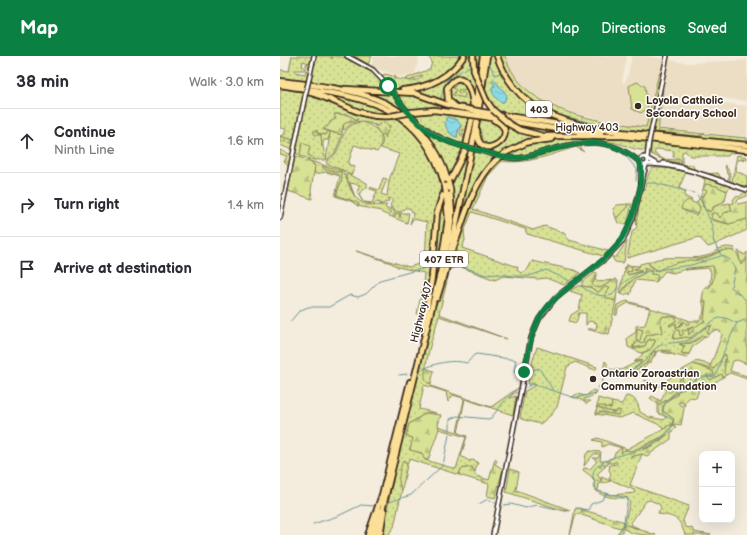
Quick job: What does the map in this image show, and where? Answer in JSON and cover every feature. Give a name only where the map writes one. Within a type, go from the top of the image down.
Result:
[{"type":"highway","points":[[382,91],[413,89],[428,85],[448,74],[464,56]]},
{"type":"highway","name":"Highway 403","points":[[473,56],[474,71],[486,100],[493,110],[505,121],[520,130],[543,136],[623,136],[747,150]]},
{"type":"highway","points":[[425,328],[432,277],[437,213],[442,197],[465,151],[472,121],[482,56]]},
{"type":"highway","points":[[444,277],[452,244],[479,106],[487,56]]},
{"type":"highway","name":"Highway 403","points":[[497,56],[502,68],[514,87],[531,103],[553,116],[605,130],[747,145]]},
{"type":"highway","points":[[466,112],[448,100],[447,88],[452,82],[461,80],[466,82],[470,87],[473,98],[472,121]]},
{"type":"highway","name":"Highway 407","points":[[280,81],[370,97],[398,111],[415,124],[431,144],[440,159],[448,181],[447,189]]},
{"type":"highway","points":[[305,85],[414,93],[466,112],[483,116],[557,129],[623,136]]},
{"type":"highway","points":[[283,86],[324,97],[360,114],[391,116],[434,110],[466,112]]},
{"type":"highway","name":"Highway 407","points":[[283,86],[362,99],[382,106],[396,114],[415,130],[429,148],[440,170],[447,189],[452,214],[450,230],[372,535]]},
{"type":"highway","points":[[479,106],[477,134],[479,140],[482,144],[489,147],[498,145],[504,138],[502,126],[498,122],[483,116]]},
{"type":"highway","points":[[483,116],[605,130]]},
{"type":"highway","points":[[425,328],[475,194],[484,175],[495,161],[505,153],[528,142],[587,136]]},
{"type":"highway","name":"Highway 407","points":[[376,535],[425,328]]},
{"type":"highway","points":[[380,535],[391,474]]},
{"type":"highway","points":[[368,535],[383,490]]},
{"type":"main road","points":[[280,218],[314,56]]},
{"type":"main road","points":[[347,56],[373,70],[412,116],[430,132],[441,139],[458,145],[502,157],[520,158],[572,144],[596,142],[617,147],[641,163],[665,165],[690,171]]},
{"type":"main road","points":[[493,535],[531,338],[538,319],[556,297],[605,259],[623,240],[633,218],[647,164],[647,150],[667,56]]},
{"type":"main road","points":[[641,185],[642,157],[647,150]]},
{"type":"main road","points":[[630,155],[648,158],[653,162],[672,164],[747,190]]},
{"type":"shaded area","points":[[374,56],[419,56],[415,74],[402,77],[371,67]]},
{"type":"shaded area","points":[[505,56],[627,56],[622,81],[624,84],[627,78],[632,56],[649,56],[662,59],[663,61],[647,127],[620,124],[552,108],[532,94],[520,82],[511,70]]},
{"type":"shaded area","points":[[668,60],[687,63],[747,60],[747,101],[705,96],[701,93],[697,95],[697,101],[695,103],[702,104],[705,101],[747,106],[747,137],[658,128]]},
{"type":"green space","points":[[292,56],[313,56],[311,66],[306,66],[306,64],[309,63],[303,61],[302,67],[305,67],[305,70],[295,70],[295,72],[305,74],[306,70],[309,71],[307,82],[280,78],[280,70],[289,71]]},
{"type":"green space","points":[[315,56],[332,56],[332,59],[333,56],[341,57],[357,62],[378,77],[389,89],[359,88],[310,82],[314,65],[316,64],[314,63]]},
{"type":"green space","points":[[354,56],[372,56],[368,64]]},
{"type":"green space","points":[[428,56],[462,56],[455,65],[439,77],[413,87],[392,89],[381,76],[385,74],[396,77],[393,79],[408,81],[405,79],[430,69],[432,62]],"holes":[[[423,75],[417,80],[410,81]]]},
{"type":"green space","points":[[464,56],[472,56],[473,70],[477,86],[474,103],[469,84],[457,79],[446,89],[451,105],[413,92],[414,89],[436,82]]},
{"type":"green space","points":[[474,56],[481,56],[478,81]]},
{"type":"green space","points":[[489,56],[495,56],[499,66],[531,105],[588,127],[498,114],[483,94],[487,82]],"holes":[[[494,80],[505,93],[505,100],[494,94],[493,91],[495,86],[492,81]]]},
{"type":"green space","points":[[498,56],[505,56],[514,75],[528,90],[545,102],[564,111],[584,117],[646,127],[659,73],[661,73],[649,133],[612,129],[576,122],[543,108],[528,98],[512,82]]},
{"type":"green space","points":[[457,81],[462,81],[469,87],[472,109],[456,105],[450,101],[448,89],[451,84]]},
{"type":"green space","points":[[637,82],[645,86],[648,108],[641,113],[632,109],[629,86]]},
{"type":"green space","points":[[458,83],[466,84],[469,89],[458,90],[459,94],[463,92],[465,94],[464,98],[453,95],[456,90],[453,88]]},
{"type":"green space","points":[[280,88],[305,93],[301,112],[296,113],[300,115],[297,128],[294,128],[297,129],[295,141],[280,136],[284,135],[286,129],[280,128]]},
{"type":"green space","points":[[661,89],[663,89],[658,132],[697,136],[705,134],[747,138],[747,144],[652,134]]},
{"type":"green space","points":[[354,91],[392,92],[406,112],[391,104]]},
{"type":"green space","points":[[394,92],[413,94],[472,111],[471,114],[448,110],[409,111]]},
{"type":"green space","points":[[307,93],[335,103],[334,104],[341,108],[356,114],[379,118],[396,117],[419,137],[429,151],[436,165],[444,189],[434,219],[430,255],[430,273],[422,314],[417,314],[423,286],[424,273],[398,267],[391,263],[356,251],[409,267],[425,262],[427,222],[413,219],[410,224],[413,214],[410,208],[405,208],[401,212],[395,211],[390,205],[393,200],[388,198],[389,201],[380,205],[381,203],[375,202],[374,205],[364,202],[372,203],[377,191],[370,189],[370,187],[379,190],[383,178],[387,179],[381,194],[387,196],[389,180],[399,154],[381,148],[381,135],[385,134],[390,126],[378,126],[361,121],[352,123],[344,130],[343,125],[349,121],[357,120],[348,115],[335,114],[336,119],[324,130],[342,135],[335,153],[326,160],[330,133],[326,135],[314,132],[321,135],[325,160],[314,160],[314,158],[308,155],[302,143],[300,156],[295,152],[295,150],[305,106],[307,107],[305,103]]},
{"type":"green space","points":[[318,93],[364,102],[391,114],[367,114]]},
{"type":"green space","points":[[429,111],[471,116],[467,135],[463,136],[462,134],[464,129],[460,131],[461,136],[466,139],[464,145],[434,133],[418,120],[418,117],[411,114]],"holes":[[[453,119],[461,127],[458,131],[457,137],[450,133],[445,122]]]},
{"type":"green space","points":[[334,114],[348,115],[358,120],[349,121],[343,125],[342,135],[323,129],[328,126],[331,121],[336,119]]},
{"type":"green space","points":[[406,114],[437,138],[464,148],[449,180],[438,152],[433,144],[421,128]]},
{"type":"green space","points":[[479,118],[494,122],[500,127],[503,135],[495,145],[484,143],[481,140],[479,133]]},
{"type":"green space","points":[[498,121],[555,137],[523,142],[500,155],[472,148],[476,130],[482,145],[493,147],[501,143],[505,136]]},
{"type":"green space","points":[[361,122],[374,128],[381,135],[382,143],[380,149],[377,152],[354,145],[348,164],[355,167],[351,175],[343,170],[327,164],[326,161],[337,152],[344,134],[348,129],[353,124]]},
{"type":"green space","points":[[382,122],[390,126],[385,138],[385,134],[381,135],[374,125],[378,126]]},
{"type":"green space","points":[[509,122],[603,134],[566,135],[544,133],[532,131]]},
{"type":"green space","points":[[658,129],[705,134],[698,136],[658,132]]},
{"type":"green space","points":[[317,130],[318,134],[326,135],[328,131],[330,133],[328,140],[324,140],[322,147],[321,135],[315,135],[313,132]]},
{"type":"green space","points":[[280,136],[293,140],[289,143],[294,143],[292,150],[280,145]]},
{"type":"green space","points":[[601,138],[647,140],[645,150],[637,150],[612,142],[590,141],[575,142],[523,155],[502,156],[525,145],[537,142],[563,139]]},
{"type":"green space","points":[[651,140],[747,151],[747,154],[736,152],[729,154],[728,156],[690,156],[685,151],[682,152],[682,164],[688,166],[692,164],[695,170],[707,174],[718,173],[721,178],[727,181],[730,175],[730,183],[690,170],[681,164],[680,159],[673,157],[674,151],[657,149],[654,153],[663,159],[678,160],[679,163],[662,159],[651,154]]},
{"type":"green space","points":[[302,143],[310,146],[308,155],[314,158],[314,160],[300,156]]},
{"type":"green space","points":[[581,144],[581,149],[584,152],[576,147],[549,156],[530,160],[511,162],[502,161],[488,176],[473,209],[533,230],[545,226],[564,233],[569,240],[608,251],[603,256],[527,234],[525,229],[472,212],[464,232],[465,240],[462,248],[518,267],[517,270],[521,273],[528,269],[532,261],[574,270],[580,273],[564,285],[546,278],[538,279],[503,276],[495,280],[458,266],[450,269],[439,314],[507,339],[439,316],[427,360],[426,377],[428,383],[431,383],[431,386],[491,407],[518,388],[510,396],[510,398],[516,396],[513,415],[465,399],[458,433],[467,436],[461,456],[469,461],[472,460],[478,462],[475,472],[472,467],[461,469],[459,475],[409,459],[407,465],[404,460],[399,486],[402,490],[394,527],[388,535],[382,535],[398,455],[436,305],[445,282],[445,276],[458,236],[475,193],[485,174],[499,158],[520,159]],"holes":[[[424,385],[446,392],[448,402],[453,395],[463,398],[464,400],[457,432],[438,426],[439,429],[466,437],[456,469],[425,460],[423,454],[409,449],[413,444],[413,438],[406,436],[409,424],[426,413],[436,413],[419,409]]]},
{"type":"green space","points":[[467,148],[469,149],[453,232],[451,185]]},
{"type":"green space","points":[[280,150],[292,155],[288,166],[284,162],[287,156],[280,154]]},
{"type":"green space","points":[[472,150],[497,157],[482,175],[455,240]]},
{"type":"green space","points":[[737,155],[747,157],[747,159],[737,160],[736,171],[747,176],[747,187],[734,184],[732,181]]},
{"type":"green space","points":[[295,156],[307,160],[315,166],[311,190],[312,199],[288,191]]},
{"type":"green space","points":[[307,160],[343,171],[351,190],[358,200],[362,203],[372,205],[387,205],[385,207],[389,210],[388,212],[391,213],[390,207],[395,212],[393,216],[395,217],[396,213],[400,213],[400,218],[401,213],[409,213],[407,223],[382,213],[381,211],[358,206],[359,204],[336,195],[342,179],[339,174],[333,170],[324,169],[337,173],[340,176],[326,172],[315,174],[314,164]]},
{"type":"green space","points":[[725,165],[730,173],[730,175],[727,173]]},
{"type":"green space","points":[[322,166],[337,172],[341,171],[342,179],[336,195],[356,202],[359,204],[358,206],[351,201],[335,196],[340,176],[323,168]]},
{"type":"green space","points":[[653,168],[666,168],[686,172],[679,188],[686,192],[684,196],[692,200],[684,211],[695,215],[697,215],[700,207],[696,202],[700,198],[702,192],[705,179],[702,178],[704,176],[731,186],[727,191],[716,186],[706,184],[707,191],[702,196],[703,207],[709,212],[717,205],[730,203],[732,211],[726,212],[720,218],[712,213],[712,220],[728,224],[747,219],[747,230],[708,247],[699,237],[627,258],[632,232],[637,227],[636,222],[642,193],[650,171]]},
{"type":"green space","points":[[347,174],[367,183],[367,188],[361,191],[359,195],[363,202],[357,192],[360,185],[350,183],[355,197],[346,176]]},
{"type":"green space","points":[[706,184],[716,186],[727,191],[725,201],[713,207],[710,212],[705,210],[701,198],[707,191],[703,189]]},
{"type":"green space","points":[[745,192],[747,193],[747,196],[736,202],[738,204],[747,202],[747,219],[729,224],[711,219],[712,213],[717,213],[720,218],[724,213],[732,211],[730,204],[734,203],[733,200],[736,196],[739,197]]},
{"type":"green space","points":[[445,196],[444,229],[434,275],[438,213]]},
{"type":"green space","points":[[688,200],[699,205],[700,209],[698,214],[681,209],[682,205]]},
{"type":"green space","points":[[628,204],[632,204],[627,224],[618,223],[616,218],[626,209]]},
{"type":"green space","points":[[628,204],[626,209],[616,218],[613,209],[617,205]]},
{"type":"green space","points":[[627,241],[624,262],[615,262],[612,257],[616,257]]},
{"type":"green space","points":[[721,248],[735,248],[733,251],[720,251],[709,257],[669,266],[658,271],[648,263],[661,258],[692,258],[706,256]]},
{"type":"green space","points":[[725,250],[735,252],[739,257],[741,265],[747,258],[747,364],[737,360],[733,361],[730,371],[747,376],[747,379],[730,373],[726,375],[724,373],[725,354],[714,369],[710,367],[722,335],[720,331],[715,330],[709,334],[707,333],[712,325],[702,329],[690,338],[673,339],[676,330],[679,330],[680,336],[684,334],[682,332],[683,330],[686,331],[687,329],[693,327],[688,330],[689,335],[695,327],[704,321],[706,302],[702,300],[704,288],[709,288],[713,280],[713,266],[688,268],[673,273],[665,271],[656,282],[658,275],[651,274],[652,271],[644,267],[645,273],[629,282],[620,293],[622,279],[627,266],[632,267],[632,271],[627,272],[628,275],[640,272],[642,270],[634,269],[639,267],[640,264],[648,262],[650,266],[658,271],[673,264],[703,259]]},
{"type":"green space","points":[[738,251],[745,255],[747,252],[747,258],[741,265]]},
{"type":"green space","points":[[626,265],[639,266],[635,270],[642,271],[627,275],[627,272],[632,271],[632,267],[626,267],[624,269]]},
{"type":"green space","points":[[712,265],[714,267],[714,279],[707,288],[705,287],[710,284],[711,272],[708,268],[685,270]]},
{"type":"green space","points":[[644,267],[658,275],[656,282],[635,280],[630,295],[628,293],[625,295],[620,294],[634,278],[643,274]]},
{"type":"green space","points":[[596,272],[597,273],[592,285],[594,287],[600,288],[616,279],[618,281],[616,301],[606,298],[605,295],[610,288],[605,287],[598,292],[590,287],[582,286],[582,282]]},
{"type":"green space","points":[[596,275],[595,280],[598,282],[612,280],[606,285],[597,289],[591,285]]},
{"type":"green space","points":[[578,286],[590,287],[598,292],[605,287],[610,288],[605,293],[606,298],[616,301],[609,334],[605,333],[608,328],[605,328],[604,334],[587,329],[596,329],[597,323],[589,321],[586,325],[586,313],[579,313],[576,323],[569,321],[571,315],[579,310],[582,295],[570,291]]},
{"type":"green space","points":[[702,300],[706,302],[704,321],[689,335],[688,328],[684,335],[680,336],[679,331],[674,333],[673,339],[690,338],[702,329],[713,325],[707,333],[709,334],[705,337],[680,344],[685,347],[683,354],[689,354],[687,358],[662,352],[672,353],[668,350],[657,351],[654,357],[656,352],[653,352],[649,360],[640,369],[636,372],[628,374],[629,370],[642,361],[640,360],[634,362],[643,354],[641,353],[650,349],[656,340],[648,340],[645,346],[632,348],[638,342],[636,339],[637,328],[643,330],[640,342],[644,341],[647,335],[663,332],[660,320],[663,316],[676,317],[676,321],[669,325],[676,323],[676,328],[680,327],[684,321],[699,321],[704,311]]},
{"type":"green space","points":[[627,301],[650,308],[628,303],[618,309],[617,315],[615,315],[617,305]]},
{"type":"green space","points":[[650,308],[688,320],[689,324],[686,324],[684,321],[677,328],[676,323],[670,326],[669,325],[676,321],[676,317],[663,316],[660,320],[663,332],[647,335],[644,340],[645,342],[639,343],[643,330],[637,328],[636,339],[638,340],[632,347],[634,349],[645,346],[648,340],[656,340],[650,350],[641,353],[628,347],[627,338],[636,332],[636,326],[645,325]]},
{"type":"green space","points":[[704,335],[705,337],[693,346],[689,354],[681,353],[685,346],[679,344],[692,343]]},
{"type":"green space","points":[[537,347],[597,367],[595,370],[575,362],[567,367],[557,407],[551,415],[540,424],[521,419],[520,417],[525,391],[536,385],[532,383],[528,385],[529,373],[532,373],[533,366],[531,366]]},
{"type":"green space","points":[[656,351],[651,361],[634,377],[610,377],[607,375],[602,377],[605,361],[607,363],[607,369],[621,370],[641,360],[640,364],[627,373],[629,374],[647,363],[653,352]]},
{"type":"green space","points":[[725,354],[724,365],[726,375],[723,377],[720,375],[710,380],[706,376],[711,369],[693,364],[696,361],[712,365]]},
{"type":"green space","points":[[693,364],[713,371],[714,375],[706,375],[710,380],[722,374],[723,377],[714,383],[701,384],[696,398],[690,397],[685,402],[678,403],[681,406],[685,403],[681,425],[675,424],[671,427],[674,425],[676,427],[671,433],[671,439],[647,456],[642,454],[630,457],[638,450],[646,449],[654,445],[668,434],[632,451],[625,450],[621,453],[622,448],[608,444],[602,447],[602,442],[593,440],[598,438],[627,449],[666,428],[667,426],[672,425],[674,419],[663,411],[664,406],[669,400],[676,396],[678,391],[694,386],[698,375],[685,374],[684,369]]},
{"type":"green space","points":[[425,368],[434,371],[431,383],[428,383],[425,378]]},
{"type":"green space","points":[[684,369],[685,374],[698,376],[693,388],[678,392],[676,396],[670,399],[663,411],[674,419],[667,427],[663,429],[662,426],[633,413],[620,418],[596,414],[599,412],[618,415],[617,412],[605,411],[596,408],[600,405],[611,408],[612,402],[622,404],[626,396],[636,401],[640,412],[649,417],[664,420],[666,417],[658,413],[658,404],[659,405],[676,393],[673,389],[684,386],[683,382],[679,382],[681,377],[678,373]]},
{"type":"green space","points":[[678,373],[681,376],[679,382],[682,383],[683,376],[690,377],[689,385],[673,388],[676,393],[659,405],[650,398],[652,396],[661,401],[666,389],[644,380],[659,385]]},
{"type":"green space","points":[[593,390],[597,392],[593,396],[584,399],[584,401],[590,401],[587,404],[578,398],[572,397],[577,394],[586,396]]},
{"type":"green space","points":[[598,398],[612,402],[611,408],[597,406]]},
{"type":"green space","points":[[597,407],[614,413],[617,412],[617,410],[621,411],[618,415],[599,412],[596,414]]},
{"type":"green space","points":[[426,413],[441,415],[438,425],[439,429],[428,460],[424,459],[422,453],[410,450],[413,438],[406,436],[409,424]]},
{"type":"green space","points":[[667,433],[668,434],[659,441],[630,457],[642,454],[630,485],[689,506],[683,520],[685,527],[692,528],[694,532],[711,535],[685,535],[679,521],[673,517],[659,514],[658,512],[661,508],[659,504],[650,500],[646,501],[630,524],[640,529],[626,525],[620,535],[616,535],[624,525],[630,502],[626,498],[602,495],[598,493],[593,485],[596,480],[602,482],[601,477],[611,481],[599,484],[598,491],[610,495],[635,493],[634,490],[609,479],[611,474],[609,470],[610,465],[617,464],[616,461],[614,463],[609,463],[609,459],[613,458],[615,453],[621,448],[639,448],[651,443]]},
{"type":"green space","points":[[590,451],[601,452],[600,461],[608,461],[608,465],[602,464],[599,467],[606,466],[597,474],[602,482],[599,482],[598,480],[594,481],[592,477],[583,470],[584,468],[590,469],[597,461],[593,458],[600,456],[599,454],[594,454],[584,466],[586,454]]},
{"type":"green space","points":[[495,459],[497,461],[495,464],[503,469],[495,498],[487,496],[489,484],[459,475],[461,469],[472,467],[476,476],[489,480]]},
{"type":"green space","points":[[403,460],[407,465],[402,490],[399,479]]},
{"type":"green space","points":[[510,469],[519,472],[516,490],[570,510],[559,509],[506,492]]},
{"type":"green space","points":[[579,508],[583,510],[579,514],[576,514],[570,535],[575,509]]},
{"type":"green space","points":[[583,510],[625,522],[620,528],[579,514]]},
{"type":"green space","points":[[626,525],[656,535],[630,532],[623,528]]},
{"type":"water","points":[[494,80],[507,95],[504,102],[500,102],[493,93],[492,87],[495,86],[492,81]]},
{"type":"water","points":[[447,117],[457,120],[461,125],[457,137],[451,134],[447,129],[445,123]]},
{"type":"waterway","points":[[488,61],[495,75],[502,72]]},
{"type":"waterway","points":[[475,64],[479,62]]},
{"type":"waterway","points":[[464,70],[471,65]]},
{"type":"waterway","points":[[505,70],[523,93],[546,110]]},
{"type":"waterway","points":[[440,100],[447,80],[461,71]]},
{"type":"waterway","points":[[554,114],[617,129]]},
{"type":"waterway","points":[[622,152],[637,169],[636,181]]},
{"type":"waterway","points":[[646,183],[655,183],[694,193]]},
{"type":"waterway","points":[[698,196],[711,224],[713,230],[713,240],[721,255],[729,259],[735,269],[731,287],[747,301]]},
{"type":"waterway","points":[[620,285],[638,273],[691,265],[721,256]]},
{"type":"waterway","points":[[451,266],[458,265],[486,275],[498,274],[530,276],[546,270],[570,281]]},
{"type":"waterway","points":[[290,322],[299,311],[308,307],[329,307],[350,295],[358,297],[366,294],[380,280],[428,267]]},
{"type":"waterway","points":[[580,285],[591,292],[603,296],[612,295],[618,287]]},
{"type":"waterway","points":[[601,382],[609,374],[634,369],[646,360],[653,351],[660,346],[667,343],[680,342],[693,338],[711,322],[719,318],[726,318],[737,323],[747,319]]},
{"type":"waterway","points":[[617,535],[623,526],[628,498],[597,491],[593,476],[594,470],[599,465],[614,457],[648,447],[665,434],[674,422],[663,413],[665,403],[676,392],[691,382],[702,377],[711,377],[716,375],[726,346],[737,323]]},
{"type":"waterway","points":[[421,370],[444,362],[455,361],[467,363],[474,355],[477,354],[516,360],[514,371],[515,373],[521,370]]},
{"type":"waterway","points":[[530,371],[539,368],[553,390]]},
{"type":"waterway","points":[[399,375],[407,374]]},
{"type":"waterway","points":[[527,387],[533,384],[575,398],[596,393],[599,386]]},
{"type":"waterway","points":[[389,502],[411,495],[443,465],[450,430],[450,419],[457,416],[491,418],[507,398],[517,392]]},
{"type":"waterway","points":[[576,508],[588,510],[591,504],[602,500],[606,494]]},
{"type":"waterway","points":[[479,504],[488,499],[495,503]]},
{"type":"waterway","points":[[504,505],[511,504],[526,508],[531,506],[542,506],[569,511]]},
{"type":"waterway","points":[[313,524],[338,516],[361,505],[374,506]]},
{"type":"place","name":"Loyola Catholic Secondary School","points":[[638,106]]},
{"type":"place","name":"Ontario Zoroastrian Community Foundation","points":[[593,379]]},
{"type":"route","points":[[388,86],[412,116],[430,132],[447,142],[508,158],[520,158],[572,144],[598,142],[623,149],[641,163],[641,185],[633,218],[623,240],[613,252],[556,297],[547,307],[538,319],[531,338],[524,372]]}]
